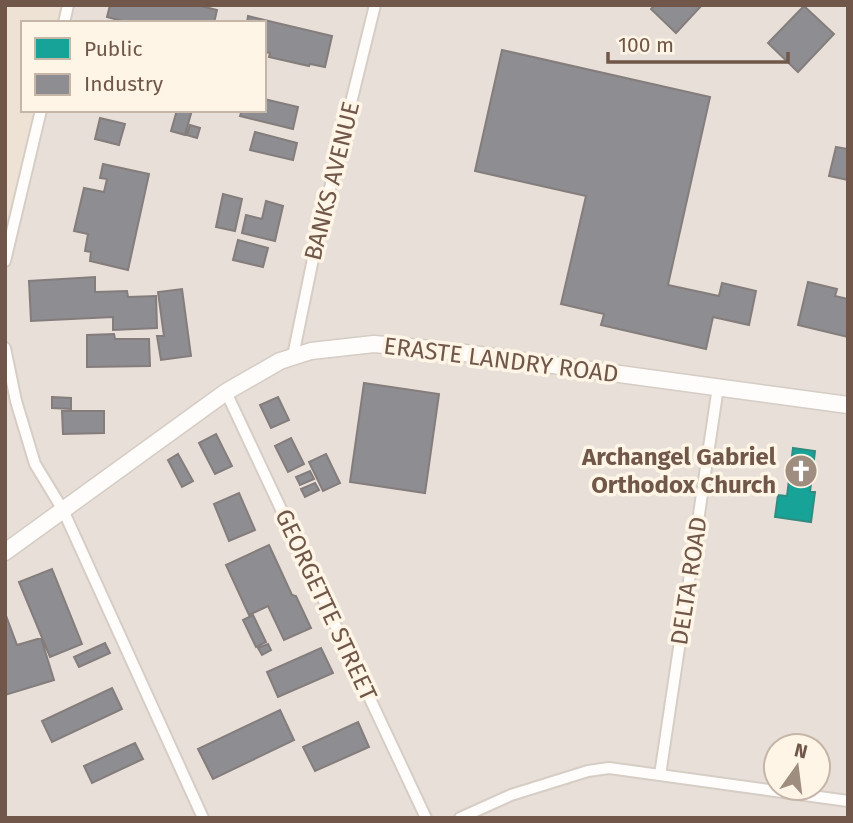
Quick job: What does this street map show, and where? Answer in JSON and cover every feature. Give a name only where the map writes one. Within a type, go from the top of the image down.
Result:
[{"type":"street","name":"BANKS AVENUE","points":[[293,356],[315,249],[375,5]]},
{"type":"street","points":[[5,261],[41,112]]},
{"type":"street","name":"ERASTE LANDRY ROAD","points":[[5,552],[226,392],[268,366],[311,351],[374,344],[394,345],[848,405]]},
{"type":"street","points":[[5,348],[16,401],[35,464],[63,510],[203,818]]},
{"type":"street","name":"DELTA ROAD","points":[[660,775],[718,387]]},
{"type":"street","name":"GEORGETTE STREET","points":[[226,392],[426,818]]},
{"type":"street","points":[[460,818],[498,800],[588,771],[609,768],[848,802]]},
{"type":"shaded area","points":[[5,5],[71,5],[67,21],[21,21],[21,112],[43,112],[5,263]]},
{"type":"shaded area","points":[[71,5],[848,5],[848,818],[5,818],[5,263],[43,112],[266,112],[266,21],[67,21]]},
{"type":"building: Public","name":"Archangel Gabriel Orthodox Church","points":[[793,448],[815,451],[810,492],[815,492],[811,522],[775,517],[778,495],[787,496]]},
{"type":"building: Industry","points":[[110,5],[197,5],[217,10],[214,21],[122,21],[107,17]]},
{"type":"building: Industry","points":[[655,5],[702,5],[676,33],[651,9]]},
{"type":"building: Industry","points":[[804,6],[834,34],[798,72],[768,43]]},
{"type":"building: Industry","points":[[248,16],[332,36],[325,67],[269,57],[270,53],[266,52],[266,21],[247,21]]},
{"type":"building: Industry","points":[[502,50],[710,97],[668,285],[719,296],[722,283],[756,291],[749,325],[713,317],[706,349],[601,325],[604,314],[561,304],[586,196],[475,171]]},
{"type":"building: Industry","points":[[266,99],[298,107],[293,129],[240,116],[241,112],[266,112]]},
{"type":"building: Industry","points":[[176,112],[191,112],[185,135],[171,131]]},
{"type":"building: Industry","points":[[100,118],[125,124],[119,145],[95,139]]},
{"type":"building: Industry","points":[[190,125],[200,128],[197,138],[187,135]]},
{"type":"building: Industry","points":[[255,132],[297,143],[293,160],[250,150]]},
{"type":"building: Industry","points":[[836,147],[848,149],[848,180],[829,176]]},
{"type":"building: Industry","points":[[103,164],[149,174],[128,270],[90,261],[91,252],[85,251],[88,234],[74,231],[84,188],[104,192],[107,179],[100,178]]},
{"type":"building: Industry","points":[[223,194],[242,199],[235,231],[216,227]]},
{"type":"building: Industry","points":[[266,201],[283,206],[275,241],[242,233],[246,215],[262,219]]},
{"type":"building: Industry","points":[[238,240],[268,248],[263,267],[233,260]]},
{"type":"building: Industry","points":[[95,277],[95,292],[127,291],[128,297],[156,296],[157,328],[113,330],[113,317],[31,321],[29,281]]},
{"type":"building: Industry","points":[[808,282],[837,289],[835,296],[848,299],[848,337],[798,325]]},
{"type":"building: Industry","points":[[182,289],[191,356],[161,360],[157,336],[164,336],[158,292]]},
{"type":"building: Industry","points":[[114,334],[115,339],[149,339],[150,366],[87,367],[87,335]]},
{"type":"building: Industry","points":[[364,383],[439,394],[425,493],[350,482]]},
{"type":"building: Industry","points":[[52,397],[71,398],[71,409],[52,408]]},
{"type":"building: Industry","points":[[278,397],[289,420],[271,428],[260,405]]},
{"type":"building: Industry","points":[[62,411],[104,411],[104,433],[63,434]]},
{"type":"building: Industry","points":[[216,434],[232,466],[215,474],[199,443]]},
{"type":"building: Industry","points":[[291,438],[304,464],[288,472],[275,446]]},
{"type":"building: Industry","points":[[178,454],[193,481],[182,487],[168,460]]},
{"type":"building: Industry","points":[[326,454],[340,483],[323,491],[309,462]]},
{"type":"building: Industry","points":[[310,471],[314,479],[300,485],[296,477]]},
{"type":"building: Industry","points":[[315,483],[319,490],[305,497],[301,489]]},
{"type":"building: Industry","points":[[239,493],[255,530],[229,541],[214,504]]},
{"type":"building: Industry","points":[[269,545],[311,628],[284,640],[268,606],[249,615],[226,565]]},
{"type":"building: Industry","points":[[52,569],[82,644],[50,657],[19,582]]},
{"type":"building: Industry","points":[[5,613],[17,645],[41,638],[54,680],[5,695]]},
{"type":"building: Industry","points":[[253,615],[266,642],[256,647],[243,620]]},
{"type":"building: Industry","points":[[105,643],[110,653],[79,667],[74,657]]},
{"type":"building: Industry","points":[[268,644],[271,650],[262,655],[258,648]]},
{"type":"building: Industry","points":[[321,648],[333,673],[278,697],[267,672]]},
{"type":"building: Industry","points":[[112,688],[122,709],[52,742],[42,721]]},
{"type":"building: Industry","points":[[280,710],[294,740],[213,779],[198,749]]},
{"type":"building: Industry","points":[[358,722],[369,747],[315,771],[303,747]]},
{"type":"building: Industry","points":[[135,743],[143,759],[92,783],[84,766]]},
{"type":"place","name":"Archangel Gabriel Orthodox Church","points":[[801,471]]}]
